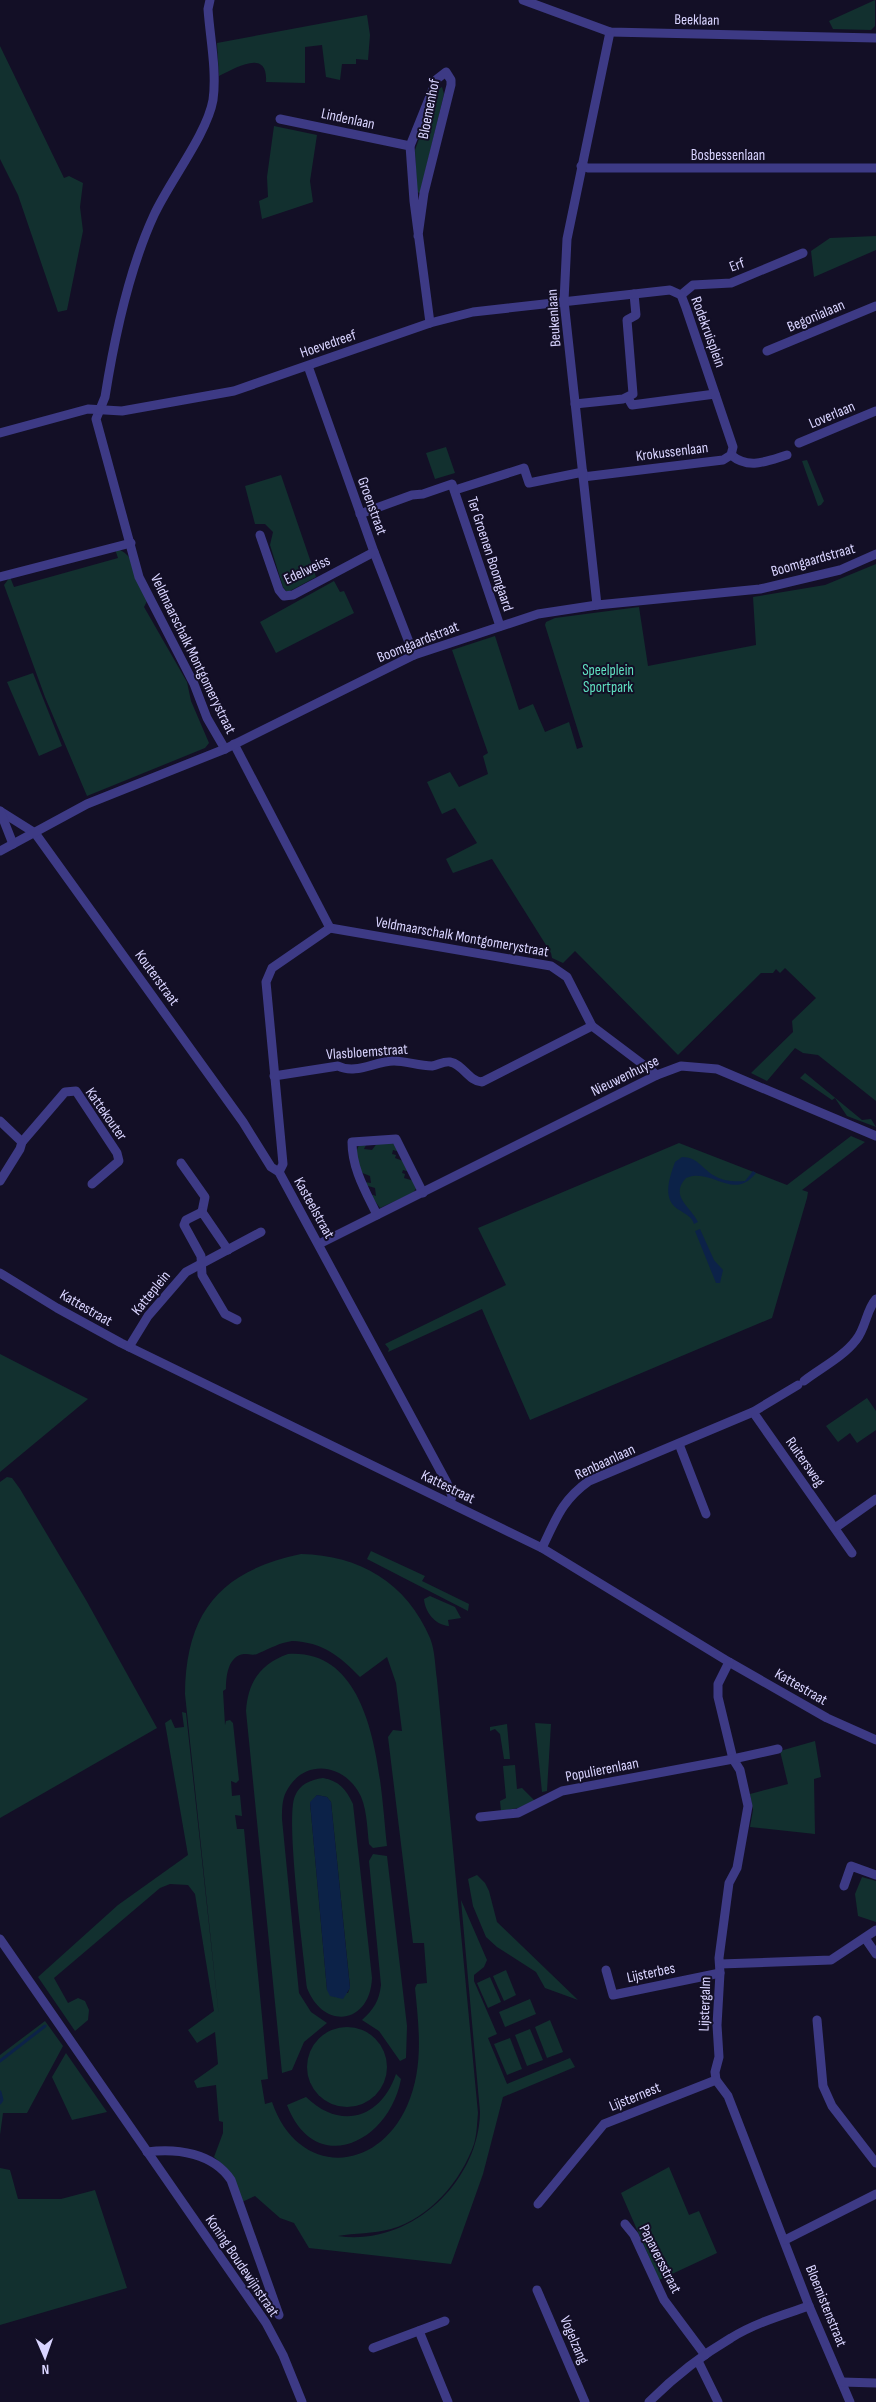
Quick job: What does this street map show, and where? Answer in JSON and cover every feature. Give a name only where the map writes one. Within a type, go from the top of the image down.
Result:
[{"type":"street","name":"Veldmaarschalk Montgomerystraat","points":[[210,0],[208,9],[214,86],[210,111],[144,237],[135,264],[105,397],[96,419],[132,543],[139,577],[194,684],[207,718],[225,749]]},
{"type":"street","name":"Beeklaan","points":[[524,0],[610,32],[876,38]]},
{"type":"street","name":"Beukenlaan","points":[[597,605],[564,301],[567,239],[580,166],[610,32]]},
{"type":"street","name":"Bloemenhof","points":[[418,236],[424,193],[451,85],[451,80],[446,72],[437,79],[410,146],[418,236],[430,323]]},
{"type":"street","name":"Lindenlaan","points":[[280,119],[410,146]]},
{"type":"street","name":"Bosbessenlaan","points":[[580,166],[728,169],[876,167]]},
{"type":"street","name":"Erf","points":[[680,295],[693,285],[732,283],[803,253]]},
{"type":"street","name":"Rodekruisplein","points":[[564,301],[670,290],[680,295],[733,447],[731,455]]},
{"type":"street","points":[[575,404],[628,398],[632,394],[627,320],[636,315],[634,294]]},
{"type":"street","name":"Hoevedreef","points":[[0,433],[82,411],[122,411],[234,391],[430,323],[472,312],[564,301]]},
{"type":"street","name":"Begonialaan","points":[[768,352],[876,306]]},
{"type":"street","name":"Groenstraat","points":[[308,366],[360,514],[414,655]]},
{"type":"street","points":[[628,398],[632,405],[716,394]]},
{"type":"street","name":"Loverlaan","points":[[799,444],[876,411]]},
{"type":"street","name":"Krokussenlaan","points":[[583,474],[724,460],[731,455],[740,462],[754,464],[788,455]]},
{"type":"street","name":"Ter Groenen Boomgaard","points":[[454,490],[524,468],[529,483],[583,474]]},
{"type":"street","name":"Ter Groenen Boomgaard","points":[[360,514],[412,495],[423,494],[452,484],[500,626]]},
{"type":"street","name":"Edelweiss","points":[[260,536],[279,590],[284,596],[293,595],[374,552]]},
{"type":"street","points":[[0,577],[132,543]]},
{"type":"street","name":"Boomgaardstraat","points":[[0,851],[87,804],[225,749],[414,655],[538,614],[597,605],[760,589],[840,570],[876,554]]},
{"type":"street","name":"Veldmaarschalk Montgomerystraat","points":[[234,744],[330,928],[551,966],[562,971],[567,978],[592,1026],[657,1075]]},
{"type":"street","name":"Kouterstraat","points":[[0,811],[35,833],[237,1114],[271,1167],[279,1172]]},
{"type":"street","name":"Kouterstraat","points":[[0,811],[13,844]]},
{"type":"street","name":"Kasteelstraat","points":[[330,928],[272,968],[268,975],[265,997],[283,1164],[279,1172],[447,1483],[452,1496],[450,1503]]},
{"type":"street","name":"Vlasbloemstraat","points":[[274,1076],[338,1066],[344,1069],[365,1068],[374,1063],[389,1061],[416,1062],[431,1066],[448,1061],[455,1064],[476,1082],[482,1082],[592,1026]]},
{"type":"street","name":"Nieuwenhuyse","points":[[319,1244],[657,1075],[681,1066],[717,1069],[876,1136]]},
{"type":"street","name":"Kattekouter","points":[[22,1142],[65,1092],[76,1091],[117,1153],[119,1161],[92,1184]]},
{"type":"street","points":[[0,1120],[22,1142],[20,1149],[0,1180]]},
{"type":"street","points":[[377,1215],[358,1174],[352,1154],[352,1142],[396,1139],[423,1193]]},
{"type":"street","points":[[181,1163],[205,1197],[202,1212],[228,1250]]},
{"type":"street","points":[[202,1212],[186,1220],[184,1225],[201,1256],[202,1275],[226,1314],[237,1320]]},
{"type":"street","name":"Katteplein","points":[[129,1347],[148,1316],[186,1272],[261,1232]]},
{"type":"street","name":"Kattestraat","points":[[0,1273],[57,1308],[129,1347],[542,1548],[729,1662],[827,1718],[876,1740]]},
{"type":"street","name":"Renbaanlaan","points":[[542,1548],[564,1503],[572,1493],[589,1481],[753,1412],[801,1383],[845,1352],[857,1340],[866,1324],[870,1305],[876,1299]]},
{"type":"street","name":"Ruitersweg","points":[[753,1412],[852,1553]]},
{"type":"street","points":[[679,1444],[706,1514]]},
{"type":"street","points":[[835,1528],[876,1499]]},
{"type":"street","name":"Lijstergalm","points":[[716,2080],[715,2072],[719,2057],[717,2025],[720,1969],[718,1958],[729,1883],[737,1868],[748,1814],[740,1770],[733,1760],[718,1698],[718,1684],[729,1662]]},
{"type":"street","points":[[733,1760],[778,1749]]},
{"type":"street","name":"Populierenlaan","points":[[480,1817],[518,1812],[562,1791],[733,1760]]},
{"type":"street","points":[[844,1886],[851,1866],[876,1876]]},
{"type":"street","points":[[720,1969],[831,1960],[876,1930]]},
{"type":"street","points":[[865,1938],[876,1954]]},
{"type":"street","name":"Koning Boudewijnstraat","points":[[0,1940],[266,2323],[283,2355],[302,2402]]},
{"type":"street","name":"Lijsterbes","points":[[606,1970],[613,1995],[720,1969]]},
{"type":"street","points":[[817,2020],[823,2086],[832,2106],[876,2162]]},
{"type":"street","points":[[716,2080],[728,2096],[785,2240],[876,2194]]},
{"type":"street","name":"Lijsternest","points":[[538,2204],[604,2124],[716,2080]]},
{"type":"street","name":"Koning Boudewijnstraat","points":[[147,2152],[160,2150],[205,2158],[224,2170],[231,2180],[279,2315]]},
{"type":"street","name":"Papaversstraat","points":[[626,2224],[634,2235],[664,2300],[702,2358],[718,2402]]},
{"type":"street","name":"Bloemistenstraat","points":[[785,2240],[850,2402]]},
{"type":"street","name":"Vogelzang","points":[[537,2290],[585,2402]]},
{"type":"street","points":[[649,2402],[702,2358],[732,2337],[772,2319],[810,2306]]},
{"type":"street","points":[[373,2348],[445,2321]]},
{"type":"street","points":[[419,2332],[448,2402]]},
{"type":"street","points":[[842,2382],[876,2383]]},
{"type":"green space","points":[[875,0],[875,26],[871,30],[833,29],[829,21]]},
{"type":"green space","points":[[367,15],[370,35],[368,60],[356,59],[356,64],[342,64],[340,80],[326,77],[322,45],[305,47],[305,83],[266,82],[262,66],[256,63],[242,65],[219,76],[217,43]]},
{"type":"green space","points":[[0,46],[64,178],[69,176],[83,183],[80,207],[83,231],[67,310],[58,312],[18,195],[0,159]]},
{"type":"green space","points":[[442,87],[444,94],[420,193],[417,192],[415,150],[437,90]]},
{"type":"green space","points":[[274,126],[317,135],[310,181],[313,202],[262,219],[259,201],[268,197],[267,177]]},
{"type":"green space","points":[[876,236],[876,250],[814,277],[811,251],[830,238]]},
{"type":"green space","points":[[446,447],[455,473],[435,479],[426,453]]},
{"type":"green space","points":[[807,460],[824,501],[818,506],[802,461]]},
{"type":"green space","points":[[281,475],[316,577],[290,591],[286,591],[283,587],[270,545],[273,532],[265,524],[255,524],[245,486]]},
{"type":"green space","points":[[115,549],[128,555],[136,570],[147,601],[144,607],[187,682],[191,701],[209,743],[205,748],[87,796],[45,697],[4,585],[10,577],[14,587],[118,558]]},
{"type":"green space","name":"Speelplein Sportpark","points":[[876,564],[876,1101],[818,1055],[803,1053],[795,1048],[767,1081],[751,1073],[793,1032],[792,1021],[816,998],[785,968],[780,973],[776,969],[773,973],[761,973],[678,1055],[575,951],[563,963],[552,958],[551,953],[492,859],[453,873],[446,859],[477,843],[455,808],[442,814],[427,782],[450,772],[459,787],[488,774],[483,756],[488,753],[452,650],[495,636],[519,710],[533,704],[545,732],[569,722],[577,749],[583,747],[545,625],[546,622],[555,618],[639,607],[648,666],[756,645],[753,597],[825,585]]},
{"type":"green space","points":[[334,581],[340,592],[344,591],[354,613],[276,653],[260,622]]},
{"type":"green space","points":[[33,673],[62,746],[39,756],[7,682]]},
{"type":"green space","points":[[805,1073],[862,1120],[871,1119],[876,1127],[847,1116],[835,1098],[832,1100],[800,1078]]},
{"type":"green space","points":[[851,1136],[865,1142],[802,1190],[808,1192],[807,1198],[772,1318],[530,1420],[482,1309],[388,1352],[389,1349],[385,1344],[506,1285],[478,1228],[679,1143],[787,1185]]},
{"type":"green space","points":[[387,1141],[396,1145],[400,1152],[393,1150],[392,1154],[396,1155],[395,1158],[403,1161],[410,1172],[403,1170],[404,1178],[414,1181],[417,1187],[413,1193],[380,1208],[370,1194],[376,1196],[375,1188],[365,1185],[364,1182],[371,1183],[370,1176],[360,1172],[356,1154],[360,1144],[367,1143],[364,1149],[372,1150],[378,1142]]},
{"type":"green space","points":[[0,1354],[88,1399],[0,1472]]},
{"type":"green space","points":[[867,1398],[876,1411],[876,1430],[857,1443],[850,1433],[838,1442],[826,1426]]},
{"type":"green space","points":[[7,1477],[12,1478],[20,1489],[86,1600],[157,1728],[0,1818],[0,1482]]},
{"type":"green space","points":[[371,1551],[425,1576],[422,1581],[469,1604],[468,1611],[367,1559]]},
{"type":"green space","points":[[301,1554],[322,1556],[342,1560],[379,1576],[408,1602],[420,1619],[432,1643],[437,1680],[478,2113],[476,2136],[468,2158],[452,2184],[431,2207],[419,2216],[391,2229],[338,2236],[364,2237],[390,2231],[414,2220],[435,2205],[453,2185],[467,2163],[477,2138],[480,2112],[461,1900],[487,1960],[484,1967],[474,1975],[474,1981],[497,2034],[488,2038],[507,2084],[570,2058],[575,2067],[503,2097],[483,2174],[451,2264],[309,2248],[294,2223],[280,2218],[255,2196],[242,2202],[226,2168],[214,2157],[223,2133],[223,2122],[219,2121],[216,2085],[197,2088],[194,2081],[218,2064],[215,2032],[197,2043],[188,2030],[214,2011],[195,1894],[188,1885],[170,1884],[160,1888],[54,1978],[68,2003],[78,1998],[85,2001],[89,2010],[88,2020],[75,2031],[38,1977],[118,1905],[188,1855],[165,1723],[171,1719],[175,1728],[184,1727],[182,1712],[186,1713],[219,2017],[185,1694],[187,1665],[192,1640],[201,1618],[213,1599],[229,1584],[249,1571],[273,1561]],"holes":[[[287,1642],[303,1642],[321,1647],[330,1652],[360,1677],[387,1657],[396,1683],[402,1731],[393,1730],[388,1737],[413,1943],[424,1943],[427,1983],[417,1984],[415,1988],[419,2033],[418,2063],[416,2077],[407,2106],[393,2129],[376,2145],[357,2155],[337,2158],[318,2154],[299,2144],[284,2126],[272,2102],[265,2104],[261,2080],[268,2079],[244,1829],[237,1829],[235,1815],[242,1816],[240,1795],[232,1796],[231,1781],[236,1783],[239,1780],[233,1723],[230,1720],[226,1721],[225,1725],[223,1691],[226,1689],[229,1667],[234,1658],[244,1654],[254,1655]]]},
{"type":"green space","points":[[430,1596],[455,1607],[461,1618],[448,1620],[449,1626],[439,1623],[426,1609],[424,1599]]},
{"type":"green space","points":[[288,1654],[318,1658],[340,1673],[357,1696],[369,1725],[376,1757],[387,1846],[373,1848],[369,1844],[366,1816],[361,1797],[350,1781],[341,1774],[332,1770],[311,1770],[301,1774],[286,1792],[283,1801],[282,1819],[299,1993],[311,2012],[327,2023],[304,2042],[292,2070],[282,2073],[246,1711],[249,1691],[257,1675],[270,1663]]},
{"type":"green space","points":[[535,1723],[551,1724],[547,1791],[542,1792]]},
{"type":"green space","points":[[507,1724],[510,1759],[504,1759],[500,1734],[495,1729],[490,1731],[490,1727]]},
{"type":"green space","points":[[815,1741],[821,1777],[814,1779],[815,1834],[750,1827],[753,1810],[750,1794],[788,1784],[780,1751]]},
{"type":"green space","points":[[515,1765],[517,1789],[522,1788],[535,1801],[518,1808],[501,1811],[500,1801],[506,1798],[503,1766]]},
{"type":"green space","points":[[323,1778],[329,1779],[345,1790],[353,1804],[372,1978],[369,1993],[363,2005],[355,2013],[345,2016],[335,2016],[324,2011],[315,2002],[307,1988],[299,1919],[292,1830],[295,1796],[306,1783]],"holes":[[[317,1795],[327,1797],[331,1802],[350,1987],[348,1993],[327,1990],[310,1803]]]},
{"type":"green space","points":[[373,1854],[387,1856],[407,2026],[406,2058],[400,2061],[379,2031],[362,2020],[375,2004],[381,1985],[369,1861]]},
{"type":"green space","points":[[477,1875],[485,1883],[489,1891],[497,1922],[578,2000],[545,1988],[536,1972],[497,1947],[486,1937],[473,1906],[468,1879]]},
{"type":"green space","points":[[862,1877],[876,1881],[876,1922],[858,1916],[855,1894]]},
{"type":"green space","points":[[506,1970],[516,1995],[504,2001],[493,1976]]},
{"type":"green space","points":[[490,1977],[501,2002],[488,2008],[477,1983]]},
{"type":"green space","points":[[530,1999],[536,2014],[505,2027],[499,2012]]},
{"type":"green space","points":[[550,2020],[563,2052],[547,2058],[535,2027]]},
{"type":"green space","points":[[45,2021],[63,2046],[27,2113],[3,2113],[0,2135],[0,2055]]},
{"type":"green space","points":[[347,2027],[362,2030],[375,2039],[384,2052],[387,2067],[384,2082],[375,2095],[362,2104],[347,2107],[332,2104],[319,2095],[310,2082],[307,2067],[310,2052],[319,2039],[332,2030]]},
{"type":"green space","points":[[530,2029],[543,2060],[527,2066],[515,2035]]},
{"type":"green space","points":[[510,2038],[522,2069],[507,2075],[494,2044]]},
{"type":"green space","points":[[66,2053],[107,2112],[72,2120],[52,2077]]},
{"type":"green space","points":[[396,2074],[401,2079],[394,2101],[382,2120],[367,2135],[350,2143],[332,2146],[315,2141],[299,2127],[287,2105],[306,2097],[319,2108],[333,2114],[358,2115],[370,2110],[381,2101]]},
{"type":"green space","points":[[669,2167],[689,2215],[699,2211],[717,2253],[659,2280],[621,2193]]},
{"type":"green space","points":[[0,2168],[10,2170],[18,2199],[61,2199],[95,2190],[127,2288],[0,2325]]},
{"type":"water","points":[[682,1157],[696,1161],[713,1175],[724,1180],[745,1181],[753,1171],[756,1173],[747,1181],[739,1184],[731,1184],[705,1177],[686,1178],[681,1184],[680,1196],[698,1222],[694,1224],[689,1216],[675,1207],[669,1196],[669,1182],[675,1162]]},
{"type":"water","points":[[700,1229],[714,1260],[723,1270],[720,1283],[716,1283],[695,1231]]},
{"type":"water","points":[[317,1795],[327,1797],[331,1802],[350,1988],[343,1999],[330,1996],[327,1990],[310,1802]]},
{"type":"waterway","points":[[0,2061],[45,2026]]},
{"type":"waterway","points":[[0,2092],[2,2100],[0,2103]]}]
